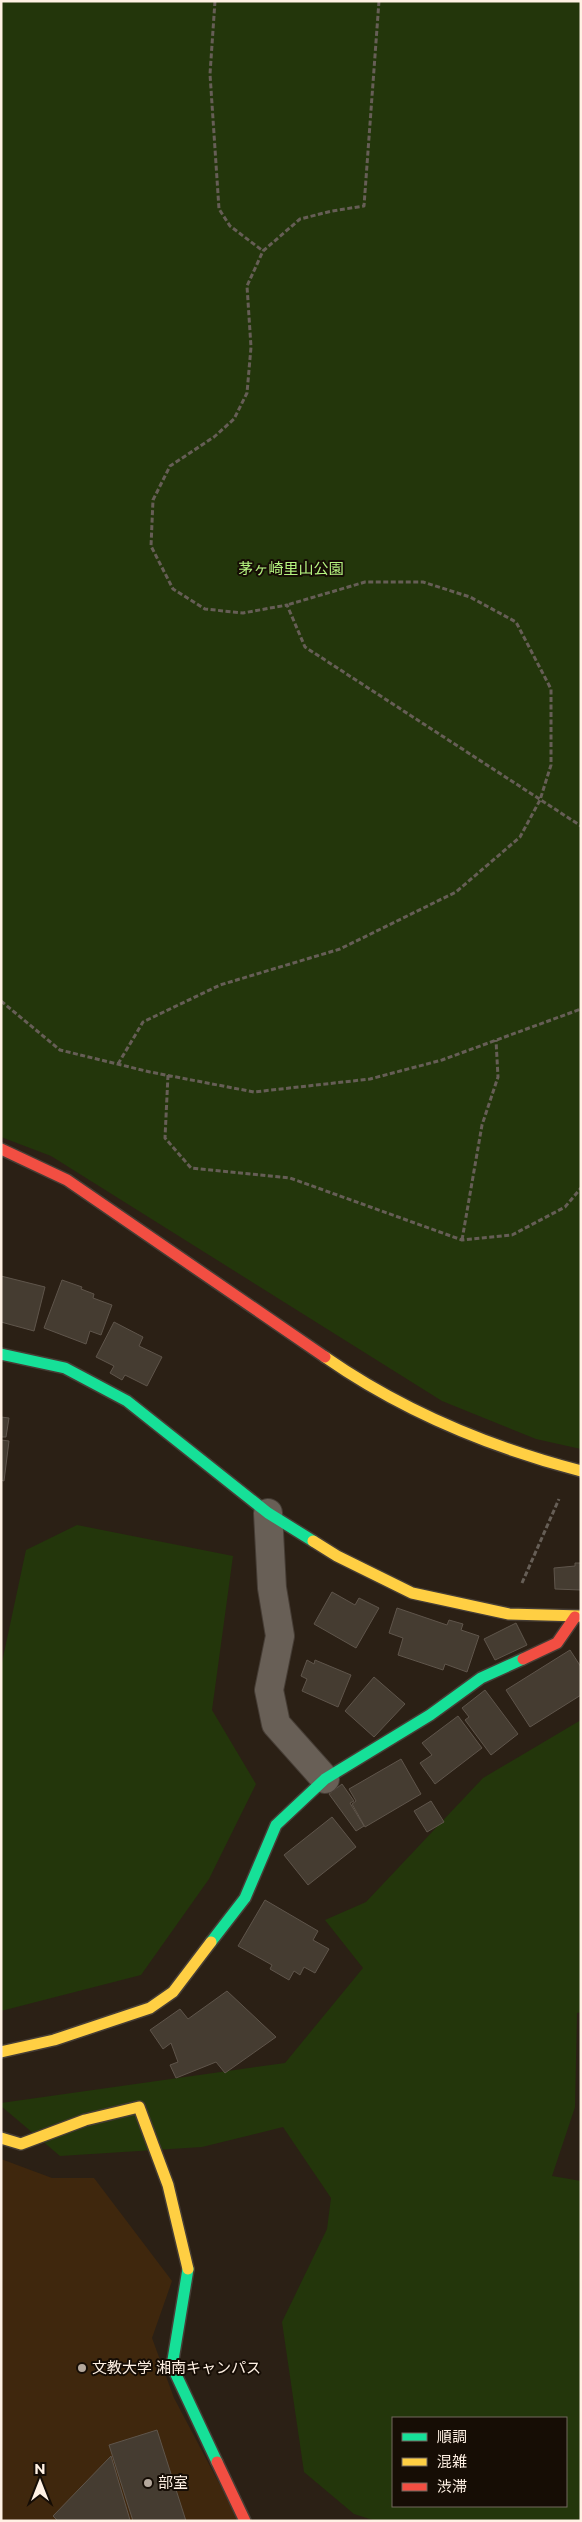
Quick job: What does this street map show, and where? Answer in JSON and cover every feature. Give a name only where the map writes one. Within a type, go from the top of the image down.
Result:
[{"type":"street","points":[[1,1149],[67,1180],[355,1378],[433,1420],[523,1456],[576,1470]]},
{"type":"street","points":[[1,1354],[65,1368],[127,1401],[268,1513],[336,1556],[412,1593],[509,1614],[578,1617]]},
{"type":"street","points":[[268,1513],[272,1588],[280,1636],[269,1690],[276,1724],[325,1779]]},
{"type":"street","points":[[1,2052],[54,2040],[150,2008],[173,1992],[245,1898],[276,1825],[325,1779],[430,1715],[481,1678],[557,1643],[578,1617]]},
{"type":"street","points":[[1,2138],[22,2144],[85,2120],[139,2107],[168,2185],[189,2273],[172,2366],[245,2521]]},
{"type":"path","points":[[215,1],[210,74],[219,209],[230,226],[263,251]]},
{"type":"path","points":[[118,1064],[143,1022],[220,985],[340,948],[456,892],[520,837],[540,800],[551,765],[551,689],[516,622],[470,597],[423,582],[365,582],[287,605],[244,613],[205,609],[173,589],[151,546],[153,500],[170,466],[214,437],[234,420],[247,394],[251,347],[247,286],[263,251],[300,220],[332,211],[364,206],[379,1]]},
{"type":"path","points":[[287,605],[304,647],[581,826]]},
{"type":"path","points":[[1,1001],[60,1050],[168,1075],[254,1092],[370,1079],[442,1060],[581,1009]]},
{"type":"path","points":[[462,1240],[482,1126],[498,1077],[496,1040]]},
{"type":"path","points":[[168,1075],[165,1138],[191,1168],[290,1178],[462,1240],[512,1235],[565,1207],[581,1188]]},
{"type":"path","points":[[509,1614],[576,1470]]},
{"type":"shaded area","name":"文教大学 湘南キャンパス","points":[[1,2159],[52,2178],[94,2178],[172,2281],[152,2338],[174,2398],[239,2521],[1,2521]]},
{"type":"green space","name":"茅ヶ崎里山公園","points":[[1,1],[581,1],[581,1449],[536,1439],[442,1401],[51,1156],[1,1137]]},
{"type":"green space","points":[[77,1525],[233,1556],[212,1710],[256,1784],[209,1879],[141,1975],[1,2011],[1,1667],[26,1550]]},
{"type":"green space","points":[[581,1720],[581,2012],[577,2013],[575,2107],[552,2176],[581,2181],[581,2521],[376,2521],[354,2514],[304,2472],[282,2322],[327,2229],[331,2198],[283,2127],[202,2147],[60,2156],[1,2106],[1,2103],[285,2063],[363,1968],[325,1920],[366,1902],[483,1778]]},
{"type":"building","points":[[1,1276],[45,1287],[34,1331],[1,1322]]},
{"type":"building","points":[[62,1280],[82,1287],[81,1289],[94,1294],[93,1298],[112,1305],[101,1335],[90,1331],[86,1344],[44,1328]]},
{"type":"building","points":[[114,1322],[143,1337],[139,1346],[162,1357],[147,1386],[125,1375],[122,1380],[110,1373],[114,1366],[96,1357]]},
{"type":"building","points":[[1,1417],[9,1418],[6,1437],[1,1437]]},
{"type":"building","points":[[1,1440],[9,1441],[4,1481],[1,1480]]},
{"type":"building","points":[[575,1563],[581,1563],[581,1590],[555,1589],[554,1568],[575,1566]]},
{"type":"building","points":[[332,1592],[355,1605],[359,1598],[379,1608],[356,1648],[314,1624]]},
{"type":"building","points":[[397,1608],[447,1625],[449,1620],[463,1624],[461,1630],[479,1636],[467,1672],[445,1664],[443,1670],[398,1655],[403,1638],[389,1633]]},
{"type":"building","points":[[516,1623],[527,1645],[495,1660],[484,1639]]},
{"type":"building","points":[[570,1650],[581,1667],[581,1695],[530,1727],[506,1690]]},
{"type":"building","points":[[307,1660],[314,1664],[315,1660],[351,1675],[338,1707],[302,1691],[307,1679],[301,1676]]},
{"type":"building","points":[[374,1677],[405,1704],[374,1737],[345,1711]]},
{"type":"building","points":[[485,1690],[518,1734],[491,1755],[465,1720],[469,1717],[462,1708]]},
{"type":"building","points":[[458,1716],[482,1748],[435,1784],[420,1763],[432,1755],[422,1743]]},
{"type":"building","points":[[401,1759],[421,1794],[365,1827],[352,1804],[356,1801],[349,1789]]},
{"type":"building","points":[[342,1784],[354,1801],[350,1803],[364,1826],[356,1831],[329,1794]]},
{"type":"building","points":[[431,1801],[444,1822],[427,1832],[414,1811]]},
{"type":"building","points":[[332,1817],[356,1847],[308,1885],[284,1855]]},
{"type":"building","points":[[265,1900],[318,1931],[313,1940],[329,1949],[315,1973],[304,1967],[300,1975],[294,1971],[289,1980],[270,1969],[272,1965],[238,1946]]},
{"type":"building","points":[[227,1991],[276,2037],[225,2073],[216,2062],[176,2078],[170,2065],[178,2062],[171,2043],[163,2049],[150,2030],[180,2009],[188,2019]]},
{"type":"building","name":"部室","points":[[157,2430],[186,2521],[133,2521],[109,2445]]},
{"type":"building","points":[[111,2456],[130,2520],[58,2521],[53,2516]]},
{"type":"traffic: fast","points":[[1,1354],[65,1368],[127,1401],[268,1513],[313,1541]]},
{"type":"traffic: fast","points":[[211,1942],[245,1898],[276,1825],[325,1779],[430,1715],[481,1678],[523,1659]]},
{"type":"traffic: fast","points":[[188,2269],[172,2366],[217,2462]]},
{"type":"traffic: slow","points":[[325,1357],[385,1395],[448,1426],[513,1451],[581,1471]]},
{"type":"traffic: slow","points":[[313,1541],[337,1556],[412,1593],[509,1614],[581,1616]]},
{"type":"traffic: slow","points":[[1,2052],[54,2040],[150,2008],[173,1992],[211,1942]]},
{"type":"traffic: slow","points":[[1,2138],[21,2144],[85,2120],[139,2107],[168,2185],[188,2269]]},
{"type":"traffic: jam","points":[[1,1149],[67,1180],[325,1357]]},
{"type":"traffic: jam","points":[[523,1659],[557,1643],[575,1617]]},
{"type":"traffic: jam","points":[[217,2462],[245,2521]]},
{"type":"place","name":"文教大学 湘南キャンパス","points":[[82,2368]]},
{"type":"place","name":"部室","points":[[148,2483]]}]
